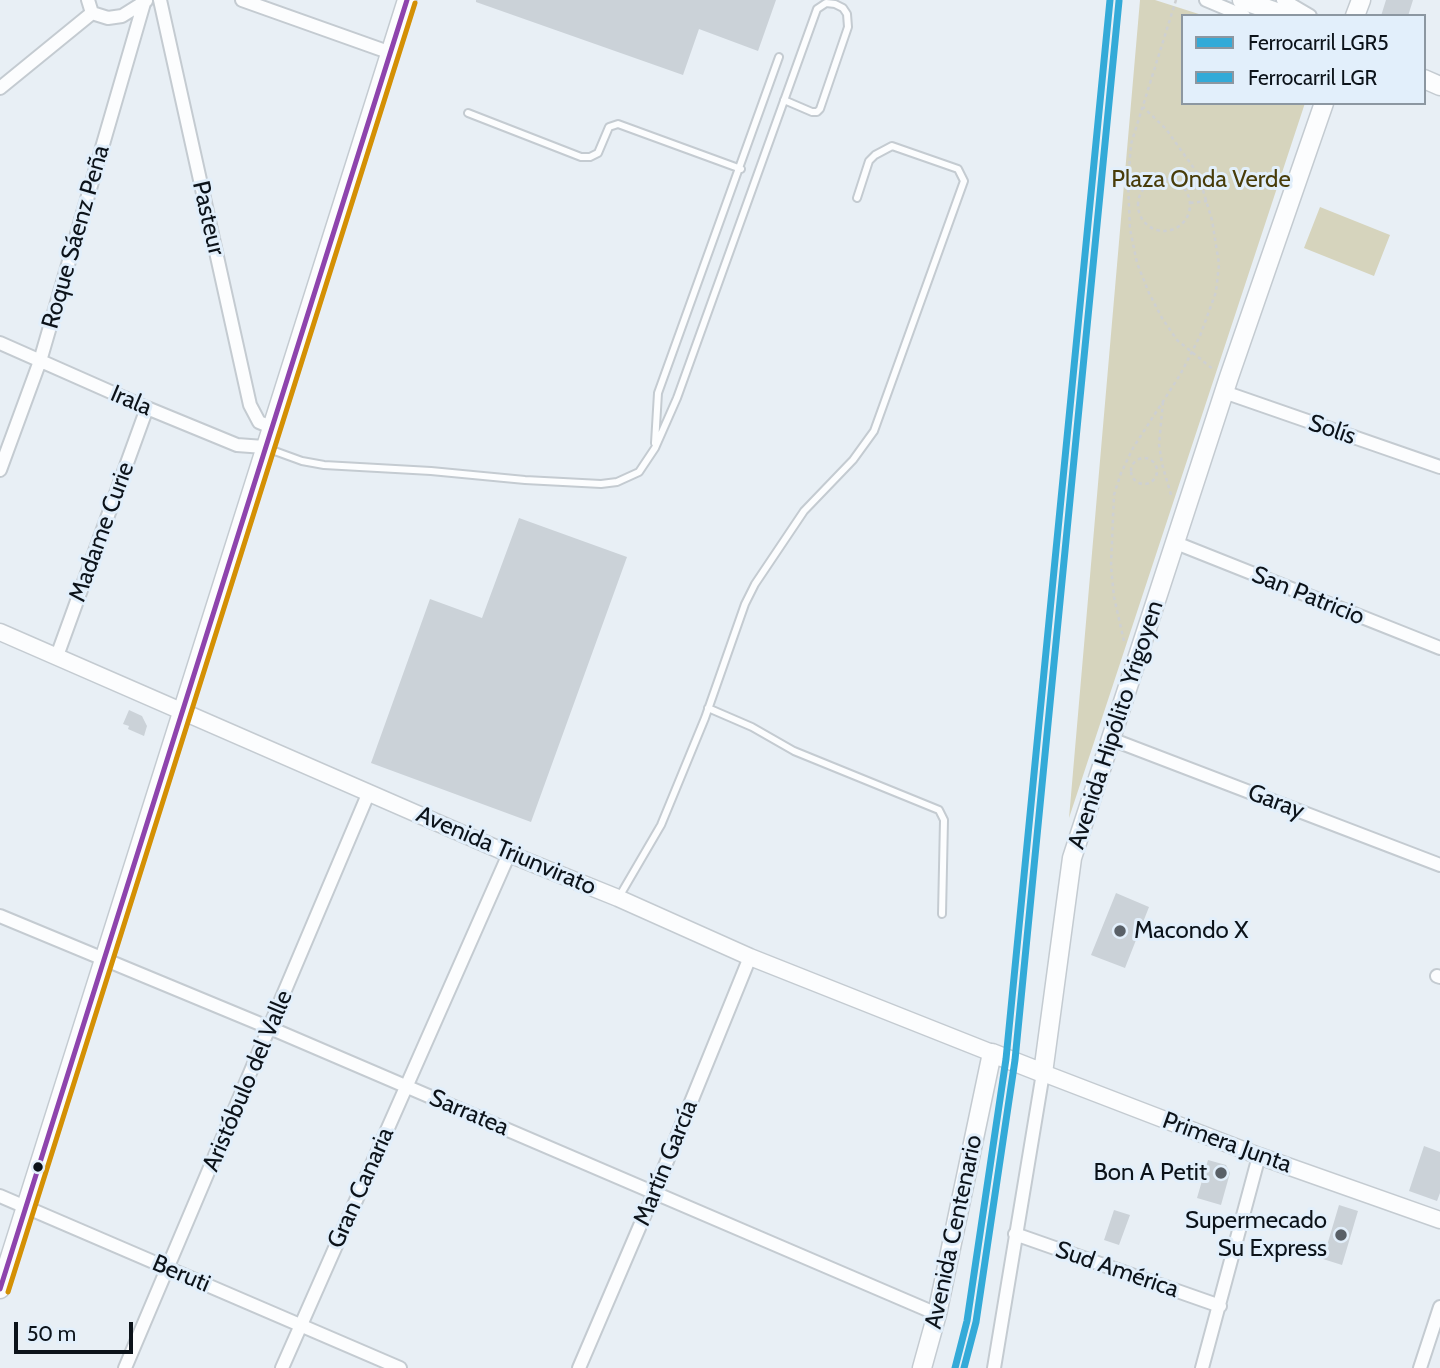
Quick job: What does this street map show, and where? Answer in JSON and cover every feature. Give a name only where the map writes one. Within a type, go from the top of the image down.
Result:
[{"type":"main road","points":[[0,1289],[407,0]]},
{"type":"main road","points":[[1242,0],[1281,11]]},
{"type":"main road","name":"Avenida Hipólito Yrigoyen","points":[[1043,1073],[1069,873],[1226,385],[1323,105]]},
{"type":"main road","name":"Avenida Triunvirato","points":[[992,1053],[1016,1062]]},
{"type":"main road","name":"Avenida Centenario","points":[[922,1368],[937,1314],[992,1053]]},
{"type":"main road","name":"Primera Junta","points":[[1016,1062],[1043,1073]]},
{"type":"street","name":"Pasteur","points":[[160,0],[250,405],[259,422],[271,427]]},
{"type":"street","points":[[242,0],[391,53]]},
{"type":"street","points":[[1206,0],[1239,14]]},
{"type":"street","points":[[0,88],[90,6],[108,18],[122,16],[146,1]]},
{"type":"street","name":"Roque Sáenz Peña","points":[[0,470],[40,361],[146,1]]},
{"type":"street","points":[[1281,11],[1298,14]]},
{"type":"street","name":"Irala","points":[[0,343],[237,445],[264,447]]},
{"type":"street","name":"Solís","points":[[1226,385],[1440,467]]},
{"type":"street","name":"Madame Curie","points":[[57,656],[147,408]]},
{"type":"street","name":"San Patricio","points":[[1176,543],[1440,648]]},
{"type":"street","name":"Avenida Triunvirato","points":[[0,632],[750,957],[992,1053]]},
{"type":"street","name":"Garay","points":[[1111,739],[1440,865]]},
{"type":"street","name":"Aristóbulo del Valle","points":[[125,1368],[369,792]]},
{"type":"street","name":"Gran Canaria","points":[[282,1368],[509,854]]},
{"type":"street","name":"Sarratea","points":[[0,916],[270,1028],[937,1314]]},
{"type":"street","name":"Martín García","points":[[579,1368],[750,957]]},
{"type":"street","name":"Primera Junta","points":[[1043,1073],[1259,1156],[1440,1220]]},
{"type":"street","name":"Avenida Hipólito Yrigoyen","points":[[994,1368],[1043,1073]]},
{"type":"street","points":[[1202,1368],[1259,1156]]},
{"type":"street","name":"Beruti","points":[[0,1196],[400,1368]]},
{"type":"street","name":"Sud América","points":[[1015,1234],[1220,1306]]},
{"type":"street","points":[[1419,1368],[1440,1307]]},
{"type":"lane","points":[[264,447],[302,461],[324,465],[601,484],[617,482],[639,472],[655,448],[677,398],[784,100],[817,9],[827,3],[843,8],[847,14],[848,27],[820,109],[812,112],[784,100]]},
{"type":"lane","points":[[655,448],[658,393],[741,169],[779,57]]},
{"type":"lane","points":[[468,113],[581,157],[598,153],[609,127],[618,124],[741,169]]},
{"type":"lane","points":[[618,898],[661,825],[708,708],[745,604],[764,569],[804,511],[853,460],[874,431],[964,181],[963,175],[958,169],[892,146],[869,161],[857,198]]},
{"type":"lane","points":[[708,708],[752,727],[793,751],[939,810],[944,820],[943,914]]},
{"type":"path","points":[[1177,0],[1131,144],[1130,229],[1137,263],[1149,293],[1177,340],[1212,369],[1226,385]]},
{"type":"path","points":[[1132,673],[1114,597],[1111,566],[1114,495],[1125,464],[1191,354],[1216,292],[1219,264],[1208,201],[1198,174],[1166,129],[1143,107]]},
{"type":"path","points":[[1161,179],[1178,183],[1185,189],[1190,203],[1185,220],[1180,226],[1164,230],[1149,226],[1143,220],[1139,209],[1140,195],[1145,187],[1161,179]]},
{"type":"path","points":[[1190,203],[1208,201]]},
{"type":"path","points":[[1129,211],[1139,209]]},
{"type":"path","points":[[1163,399],[1159,444],[1171,497],[1184,518]]},
{"type":"path","points":[[1140,458],[1149,459],[1155,464],[1157,472],[1153,480],[1141,483],[1134,479],[1132,467],[1140,458]]},
{"type":"path","points":[[1125,464],[1132,467]]},
{"type":"path","points":[[1157,472],[1165,473]]},
{"type":"green space","name":"Plaza Onda Verde","points":[[1140,0],[1155,0],[1199,14],[1181,14],[1181,105],[1304,105],[1069,818]]},
{"type":"green space","points":[[1320,207],[1390,235],[1374,276],[1304,248]]},
{"type":"building","points":[[476,0],[776,0],[758,51],[699,29],[683,75]]},
{"type":"building","points":[[1386,0],[1413,0],[1409,14],[1382,14]]},
{"type":"building","points":[[519,518],[627,557],[531,822],[371,763],[430,599],[482,618]]},
{"type":"building","points":[[129,710],[142,716],[147,726],[144,736],[123,724]]},
{"type":"building","name":"Macondo X","points":[[1116,893],[1149,907],[1125,968],[1091,955]]},
{"type":"building","points":[[1424,1146],[1440,1152],[1440,1193],[1437,1201],[1409,1191]]},
{"type":"building","points":[[1208,1160],[1226,1165],[1230,1173],[1221,1205],[1197,1198]]},
{"type":"building","name":"Supermecado Su Express","points":[[1339,1205],[1358,1211],[1342,1265],[1323,1259]]},
{"type":"building","points":[[1114,1210],[1130,1215],[1119,1245],[1104,1240]]},
{"type":"rail line","name":"LGR5","points":[[955,1368],[967,1321],[1006,1059],[1110,0]]},
{"type":"rail line","name":"LGR","points":[[964,1368],[976,1322],[1015,1060],[1119,1]]},
{"type":"transit line","points":[[0,1289],[407,0]]},
{"type":"transit line","points":[[8,1292],[415,3]]},
{"type":"place","name":"Macondo X","points":[[1120,931]]},
{"type":"place","name":"Bon A Petit","points":[[1221,1173]]},
{"type":"place","name":"Supermecado Su Express","points":[[1341,1235]]}]
